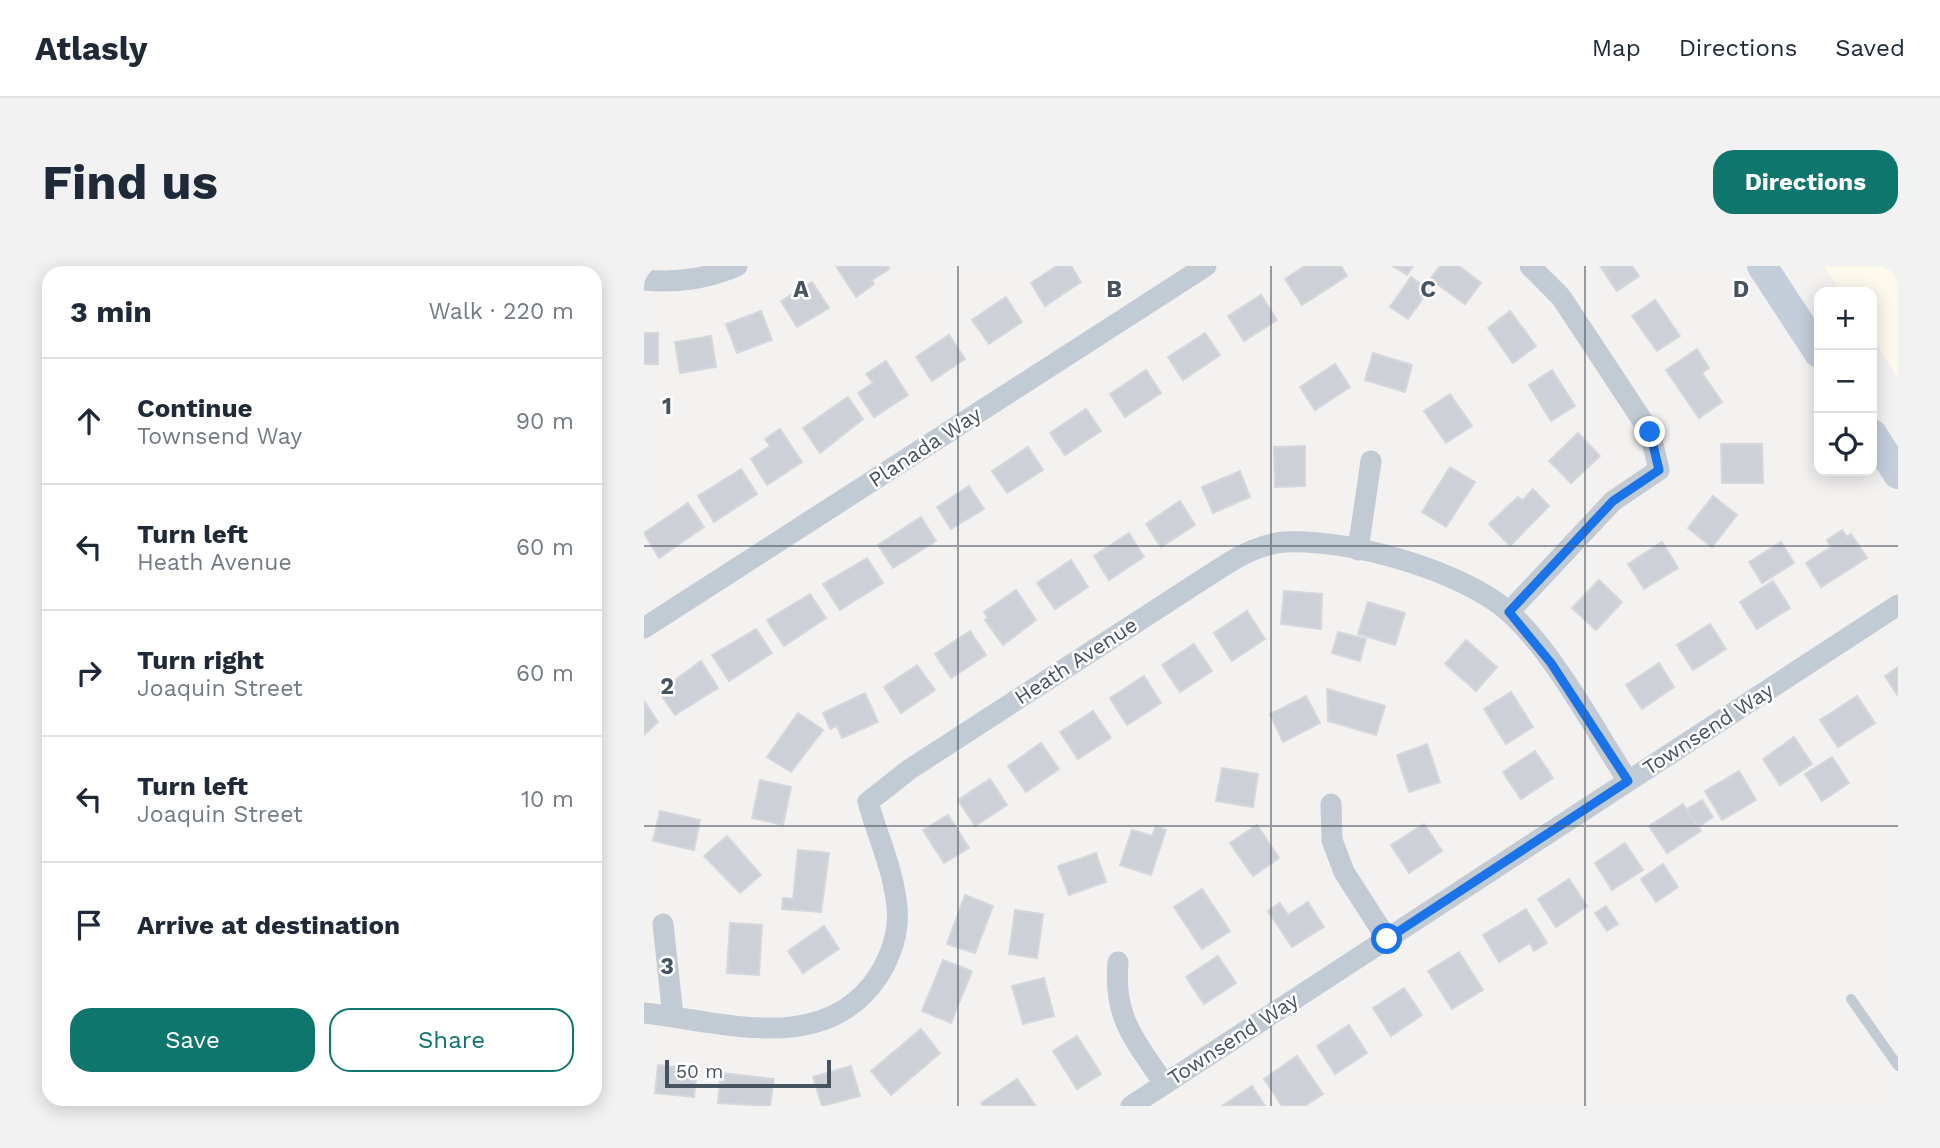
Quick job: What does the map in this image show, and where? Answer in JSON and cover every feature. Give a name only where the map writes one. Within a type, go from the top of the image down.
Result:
[{"type":"main road","points":[[1762,266],[1817,350]]},
{"type":"main road","points":[[1877,442],[1898,474]]},
{"type":"street","points":[[644,280],[687,281],[718,275],[737,266]]},
{"type":"street","name":"Planada Way","points":[[644,628],[1206,266]]},
{"type":"street","points":[[1509,612],[1613,501],[1659,470],[1650,432],[1561,297],[1530,266]]},
{"type":"street","points":[[1358,550],[1371,461]]},
{"type":"street","name":"Heath Avenue","points":[[644,1013],[770,1029],[816,1024],[845,1012],[870,988],[890,958],[897,930],[897,900],[868,802],[910,769],[1245,553],[1285,542],[1358,550],[1443,575],[1484,595],[1509,612],[1551,663],[1628,781]]},
{"type":"street","name":"Townsend Way","points":[[1131,1106],[1898,605]]},
{"type":"street","points":[[1331,804],[1332,840],[1344,872],[1387,939]]},
{"type":"street","points":[[663,924],[673,1016]]},
{"type":"street","points":[[1118,962],[1115,990],[1122,1018],[1164,1084]]},
{"type":"lane","points":[[1851,999],[1898,1066]]},
{"type":"shaded area","points":[[1824,266],[1898,266],[1898,378],[1877,346],[1877,287],[1839,287]]},
{"type":"building","points":[[836,266],[888,266],[889,269],[872,280],[874,284],[856,297]]},
{"type":"building","points":[[1057,266],[1071,266],[1081,282],[1045,306],[1031,283]]},
{"type":"building","points":[[1305,266],[1341,266],[1347,276],[1302,305],[1285,279]]},
{"type":"building","points":[[1393,266],[1413,266],[1407,275]]},
{"type":"building","points":[[1440,266],[1459,266],[1481,283],[1465,304],[1430,279]]},
{"type":"building","points":[[1600,266],[1632,266],[1639,276],[1617,291]]},
{"type":"building","points":[[1411,277],[1429,290],[1408,319],[1390,307]]},
{"type":"building","points":[[812,282],[829,308],[797,327],[781,301]]},
{"type":"building","points":[[1261,295],[1277,320],[1244,341],[1228,316]]},
{"type":"building","points":[[1006,297],[1022,322],[989,344],[972,320]]},
{"type":"building","points":[[1655,300],[1680,336],[1657,351],[1632,316]]},
{"type":"building","points":[[761,311],[772,340],[737,353],[726,324]]},
{"type":"building","points":[[1510,311],[1536,346],[1513,363],[1488,328]]},
{"type":"building","points":[[644,333],[658,333],[658,364],[644,364]]},
{"type":"building","points":[[1205,333],[1220,355],[1183,380],[1168,357]]},
{"type":"building","points":[[949,335],[965,359],[932,381],[916,357]]},
{"type":"building","points":[[711,336],[716,367],[680,373],[675,342]]},
{"type":"building","points":[[1697,349],[1709,368],[1702,373],[1722,402],[1699,418],[1666,370]]},
{"type":"building","points":[[1373,353],[1412,365],[1405,392],[1365,380]]},
{"type":"building","points":[[886,361],[908,395],[874,417],[858,393],[873,383],[866,374]]},
{"type":"building","points":[[1335,364],[1350,387],[1315,410],[1300,387]]},
{"type":"building","points":[[1146,370],[1161,393],[1125,417],[1110,394]]},
{"type":"building","points":[[1552,370],[1575,406],[1551,421],[1529,385]]},
{"type":"building","points":[[1450,394],[1472,426],[1446,443],[1424,411]]},
{"type":"building","points":[[848,397],[863,419],[820,453],[803,428]]},
{"type":"building","points":[[1086,409],[1101,431],[1065,455],[1050,433]]},
{"type":"building","points":[[780,429],[802,462],[767,485],[751,459],[770,446],[765,439]]},
{"type":"building","points":[[1578,433],[1600,456],[1571,483],[1549,461]]},
{"type":"building","points":[[1721,444],[1762,444],[1763,483],[1722,483]]},
{"type":"building","points":[[1305,446],[1305,486],[1275,487],[1274,447]]},
{"type":"building","points":[[1028,447],[1043,470],[1007,493],[992,471]]},
{"type":"building","points":[[1450,467],[1475,482],[1446,527],[1422,512]]},
{"type":"building","points":[[741,469],[757,494],[714,522],[698,496]]},
{"type":"building","points":[[1240,471],[1250,497],[1213,513],[1202,487]]},
{"type":"building","points":[[969,486],[984,509],[951,529],[937,507]]},
{"type":"building","points":[[1533,489],[1549,506],[1510,546],[1489,524],[1518,497],[1522,501]]},
{"type":"building","points":[[1713,496],[1737,515],[1712,547],[1688,528]]},
{"type":"building","points":[[1180,501],[1195,525],[1161,547],[1146,524]]},
{"type":"building","points":[[688,503],[704,527],[659,558],[644,533]]},
{"type":"building","points":[[921,517],[936,541],[893,568],[878,545]]},
{"type":"building","points":[[1842,530],[1847,537],[1851,534],[1867,558],[1821,587],[1806,563],[1831,547],[1827,540]]},
{"type":"building","points":[[1129,533],[1144,557],[1109,580],[1094,556]]},
{"type":"building","points":[[1662,542],[1678,568],[1644,589],[1628,564]]},
{"type":"building","points":[[1781,542],[1794,563],[1762,583],[1749,562]]},
{"type":"building","points":[[867,558],[883,583],[840,610],[823,584]]},
{"type":"building","points":[[1071,560],[1088,587],[1055,609],[1037,583]]},
{"type":"building","points":[[1599,580],[1622,602],[1596,630],[1572,608]]},
{"type":"building","points":[[1773,581],[1790,608],[1757,629],[1740,602]]},
{"type":"building","points":[[1016,590],[1036,620],[1003,645],[985,620],[988,618],[984,612]]},
{"type":"building","points":[[1284,591],[1322,594],[1321,629],[1281,624]]},
{"type":"building","points":[[810,594],[826,618],[784,646],[767,620]]},
{"type":"building","points":[[1368,602],[1405,613],[1395,645],[1358,634]]},
{"type":"building","points":[[1247,611],[1265,639],[1232,661],[1214,633]]},
{"type":"building","points":[[1710,624],[1726,649],[1693,670],[1677,645]]},
{"type":"building","points":[[756,629],[772,653],[729,681],[712,655]]},
{"type":"building","points":[[970,631],[986,655],[951,678],[935,654]]},
{"type":"building","points":[[1338,632],[1366,639],[1360,661],[1332,653]]},
{"type":"building","points":[[1466,640],[1497,667],[1476,691],[1445,664]]},
{"type":"building","points":[[1194,644],[1212,671],[1180,692],[1162,665]]},
{"type":"building","points":[[701,661],[718,688],[675,715],[659,692]]},
{"type":"building","points":[[1659,663],[1674,687],[1642,709],[1626,685]]},
{"type":"building","points":[[917,665],[935,690],[901,713],[884,687]]},
{"type":"building","points":[[1898,667],[1898,696],[1885,676]]},
{"type":"building","points":[[1144,676],[1161,703],[1127,725],[1110,698]]},
{"type":"building","points":[[1327,689],[1385,706],[1376,735],[1328,721]]},
{"type":"building","points":[[1511,692],[1533,727],[1506,744],[1484,709]]},
{"type":"building","points":[[865,693],[878,722],[842,738],[837,726],[830,729],[823,713]]},
{"type":"building","points":[[1306,696],[1320,723],[1283,742],[1270,714]]},
{"type":"building","points":[[1857,696],[1875,723],[1838,747],[1820,720]]},
{"type":"building","points":[[644,701],[658,722],[644,735]]},
{"type":"building","points":[[1093,711],[1111,738],[1078,759],[1060,732]]},
{"type":"building","points":[[798,713],[823,730],[791,772],[767,757]]},
{"type":"building","points":[[1794,737],[1812,764],[1780,785],[1763,759]]},
{"type":"building","points":[[1041,743],[1059,769],[1026,792],[1008,766]]},
{"type":"building","points":[[1427,744],[1440,782],[1409,792],[1397,755]]},
{"type":"building","points":[[1535,751],[1553,778],[1521,799],[1503,772]]},
{"type":"building","points":[[1832,757],[1849,783],[1822,801],[1805,774]]},
{"type":"building","points":[[1222,768],[1258,774],[1253,807],[1216,801]]},
{"type":"building","points":[[1739,771],[1756,800],[1722,820],[1705,791]]},
{"type":"building","points":[[990,779],[1007,805],[975,826],[958,800]]},
{"type":"building","points":[[760,780],[791,787],[783,825],[752,818]]},
{"type":"building","points":[[1702,800],[1713,817],[1698,827],[1687,809]]},
{"type":"building","points":[[1683,804],[1701,831],[1667,853],[1649,826]]},
{"type":"building","points":[[660,811],[700,820],[694,850],[653,841]]},
{"type":"building","points":[[948,815],[969,848],[944,863],[923,830]]},
{"type":"building","points":[[1424,824],[1442,851],[1409,873],[1391,845]]},
{"type":"building","points":[[1257,825],[1279,858],[1253,876],[1230,843]]},
{"type":"building","points":[[1156,826],[1166,830],[1151,875],[1120,865],[1132,830],[1152,836]]},
{"type":"building","points":[[727,836],[761,875],[740,893],[704,856]]},
{"type":"building","points":[[1625,843],[1643,870],[1612,890],[1595,863]]},
{"type":"building","points":[[798,850],[829,853],[821,912],[782,909],[783,898],[793,899]]},
{"type":"building","points":[[1096,853],[1106,882],[1069,895],[1058,866]]},
{"type":"building","points":[[1663,864],[1678,887],[1656,902],[1641,879]]},
{"type":"building","points":[[1569,879],[1587,906],[1556,927],[1538,899]]},
{"type":"building","points":[[1202,889],[1230,931],[1202,949],[1174,907]]},
{"type":"building","points":[[965,895],[993,906],[975,953],[947,944]]},
{"type":"building","points":[[1308,902],[1324,927],[1292,947],[1268,911],[1280,903],[1288,915]]},
{"type":"building","points":[[1606,906],[1618,924],[1607,931],[1595,913]]},
{"type":"building","points":[[1526,909],[1547,943],[1534,951],[1530,943],[1499,962],[1483,935]]},
{"type":"building","points":[[1015,910],[1043,914],[1037,958],[1009,954]]},
{"type":"building","points":[[730,923],[762,925],[759,975],[727,973]]},
{"type":"building","points":[[824,926],[839,949],[803,973],[788,951]]},
{"type":"building","points":[[1459,952],[1483,990],[1452,1009],[1428,971]]},
{"type":"building","points":[[1218,956],[1236,983],[1204,1004],[1186,977]]},
{"type":"building","points":[[943,960],[972,971],[951,1023],[922,1011]]},
{"type":"building","points":[[1044,978],[1054,1016],[1023,1024],[1012,986]]},
{"type":"building","points":[[1404,988],[1422,1015],[1391,1036],[1373,1008]]},
{"type":"building","points":[[1349,1025],[1367,1053],[1335,1074],[1317,1046]]},
{"type":"building","points":[[921,1029],[940,1053],[891,1095],[871,1071]]},
{"type":"building","points":[[1077,1036],[1101,1074],[1077,1089],[1053,1051]]},
{"type":"building","points":[[1297,1056],[1323,1094],[1305,1106],[1282,1106],[1264,1079]]},
{"type":"building","points":[[658,1065],[697,1069],[694,1097],[655,1093]]},
{"type":"building","points":[[851,1066],[860,1096],[822,1106],[813,1077]]},
{"type":"building","points":[[721,1073],[774,1079],[770,1106],[718,1103]]},
{"type":"building","points":[[1017,1079],[1036,1106],[983,1106],[981,1103]]},
{"type":"building","points":[[1252,1086],[1265,1106],[1222,1106]]},
{"type":"route","points":[[1387,939],[1628,781],[1551,663],[1509,612],[1613,501],[1659,470],[1650,432]]}]
